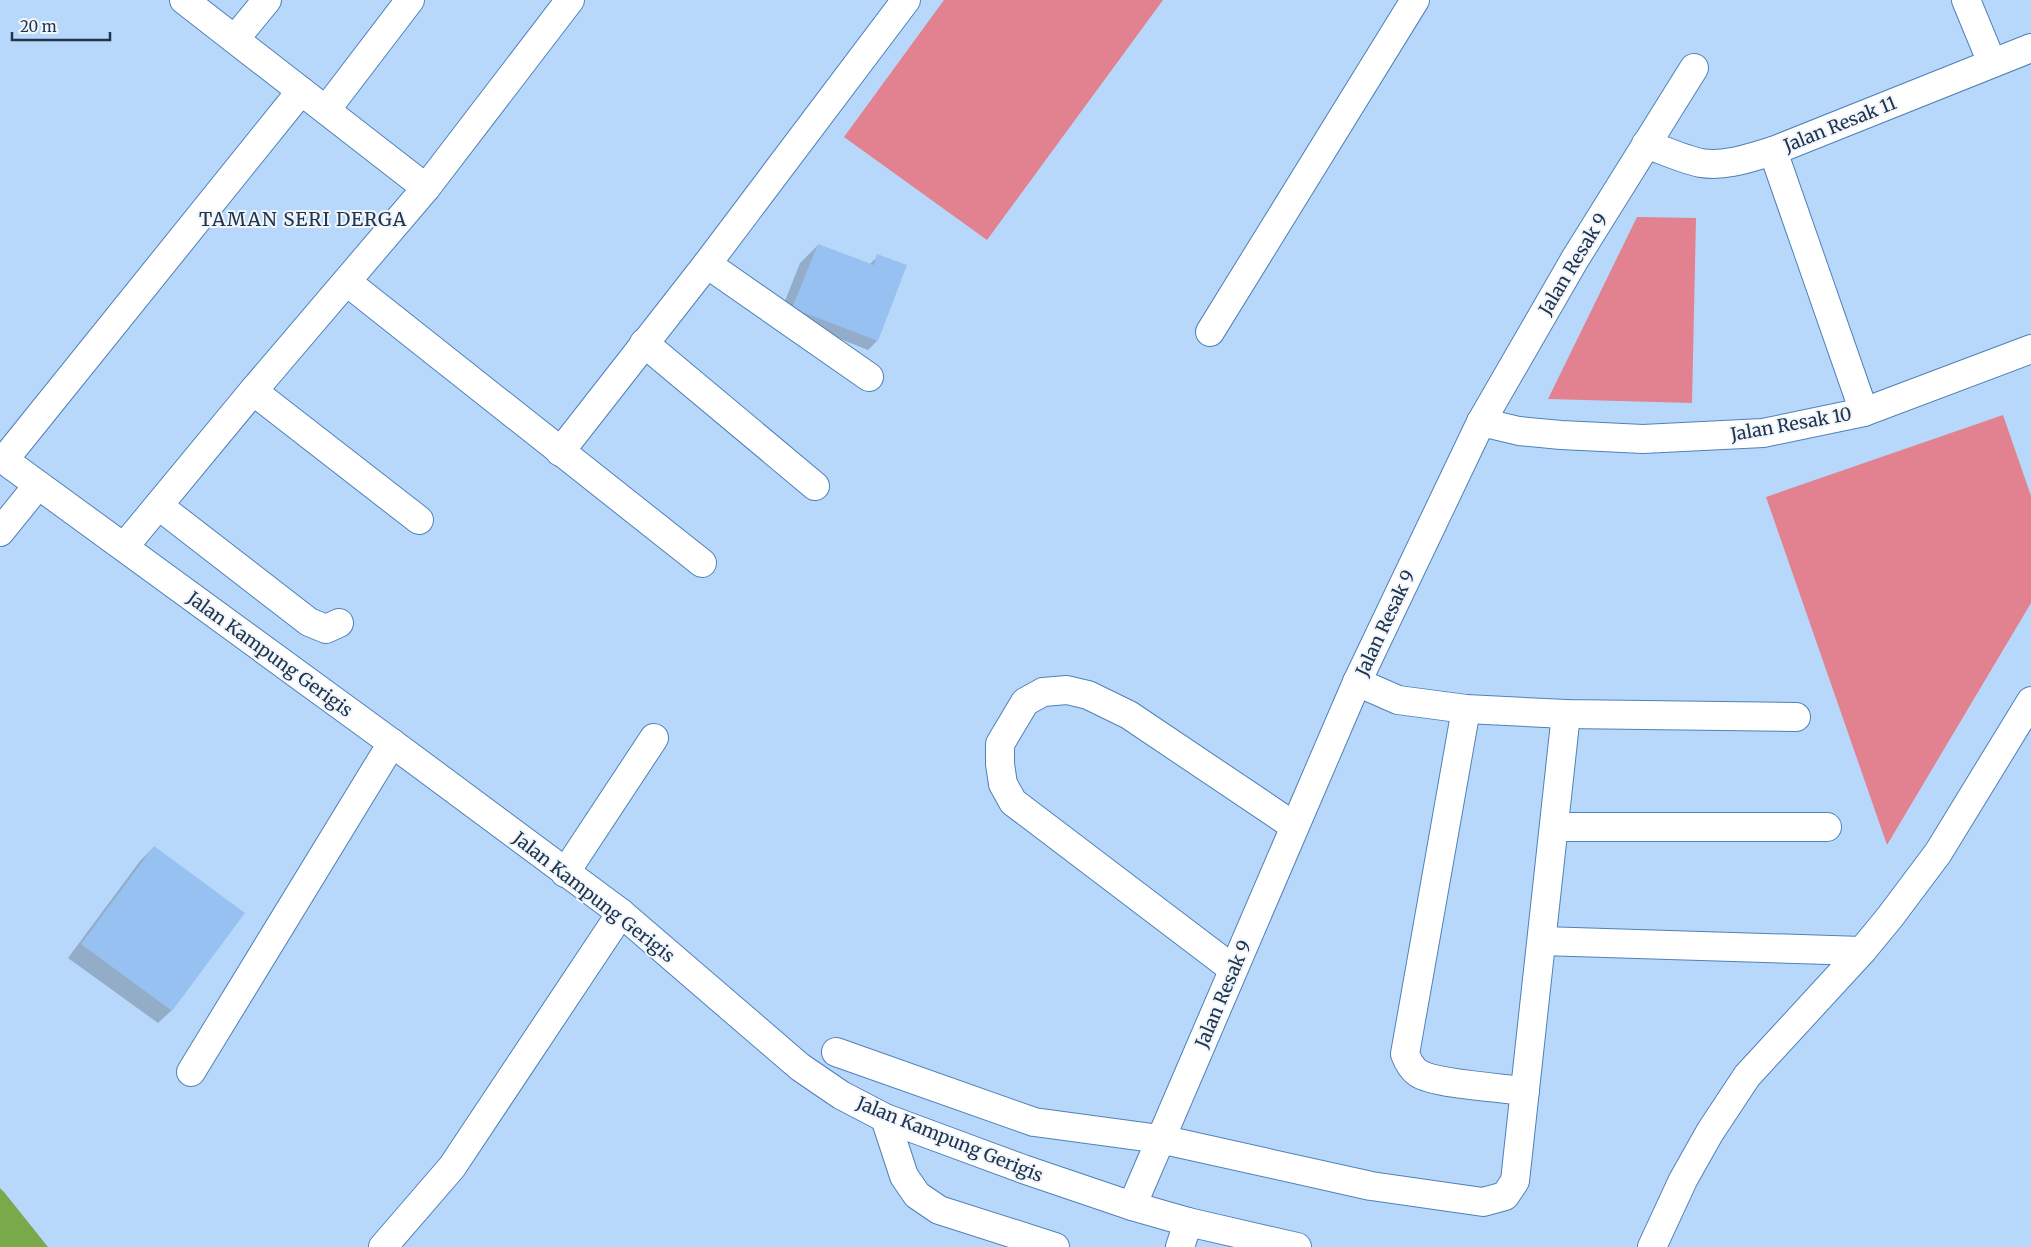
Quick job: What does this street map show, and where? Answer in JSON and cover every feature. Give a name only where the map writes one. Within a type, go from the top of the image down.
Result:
[{"type":"street","points":[[184,0],[426,188]]},
{"type":"street","points":[[235,39],[267,0]]},
{"type":"street","points":[[326,110],[410,0]]},
{"type":"street","points":[[124,547],[160,506],[252,391],[426,188],[570,0]]},
{"type":"street","points":[[560,452],[644,342],[707,264],[906,0]]},
{"type":"street","points":[[1210,332],[1415,0]]},
{"type":"street","points":[[1966,0],[1992,63]]},
{"type":"street","name":"Jalan Resak 11","points":[[1646,144],[1700,162],[1723,164],[1773,151],[2031,48]]},
{"type":"street","name":"Jalan Resak 9","points":[[1132,1206],[1357,682],[1480,422],[1575,259],[1694,68]]},
{"type":"street","points":[[2,458],[301,91]]},
{"type":"street","points":[[1773,151],[1864,412]]},
{"type":"street","points":[[707,264],[869,377]]},
{"type":"street","points":[[347,282],[702,563]]},
{"type":"street","points":[[644,342],[815,486]]},
{"type":"street","name":"Jalan Resak 10","points":[[1480,422],[1520,431],[1561,436],[1643,439],[1763,433],[1864,412],[2031,349]]},
{"type":"street","points":[[252,391],[419,520]]},
{"type":"street","name":"Jalan Kampung Gerigis","points":[[2,458],[621,913],[800,1067],[841,1095],[886,1118],[1023,1169],[1132,1206],[1184,1234],[1297,1247]]},
{"type":"street","points":[[0,532],[38,485]]},
{"type":"street","points":[[160,506],[309,622],[326,629],[338,623]]},
{"type":"street","points":[[1357,682],[1398,700],[1466,710],[1566,714],[1796,716]]},
{"type":"street","points":[[1233,969],[1013,802],[1003,784],[1000,744],[1024,702],[1044,692],[1067,690],[1088,696],[1130,715],[1294,826]]},
{"type":"street","points":[[1652,1247],[1683,1180],[1710,1132],[1747,1076],[1862,950],[1938,853],[2031,701]]},
{"type":"street","points":[[1466,710],[1405,1054],[1409,1064],[1419,1074],[1439,1080],[1525,1091]]},
{"type":"street","points":[[836,1052],[1034,1122],[1160,1139],[1371,1186],[1483,1202],[1505,1196],[1515,1181],[1566,714]]},
{"type":"street","points":[[565,873],[654,738]]},
{"type":"street","points":[[191,1072],[392,743]]},
{"type":"street","points":[[1554,827],[1827,827]]},
{"type":"street","points":[[383,1247],[452,1167],[621,913]]},
{"type":"street","points":[[1542,941],[1862,950]]},
{"type":"street","points":[[886,1118],[904,1176],[917,1195],[939,1210],[1055,1247]]},
{"type":"shaded area","points":[[944,0],[1163,0],[987,240],[844,137]]},
{"type":"shaded area","points":[[1637,217],[1696,218],[1692,403],[1548,399]]},
{"type":"shaded area","points":[[2003,415],[2031,496],[2031,603],[1887,845],[1766,497]]},
{"type":"shaded area","points":[[0,1188],[4,1192],[48,1247],[0,1247]]},
{"type":"building","points":[[818,244],[874,265],[877,254],[907,265],[878,341],[792,308]]},
{"type":"building","points":[[154,846],[245,913],[172,1011],[81,944]]},
{"type":"district","name":"TAMAN SERI DERGA","points":[[303,219]]}]
